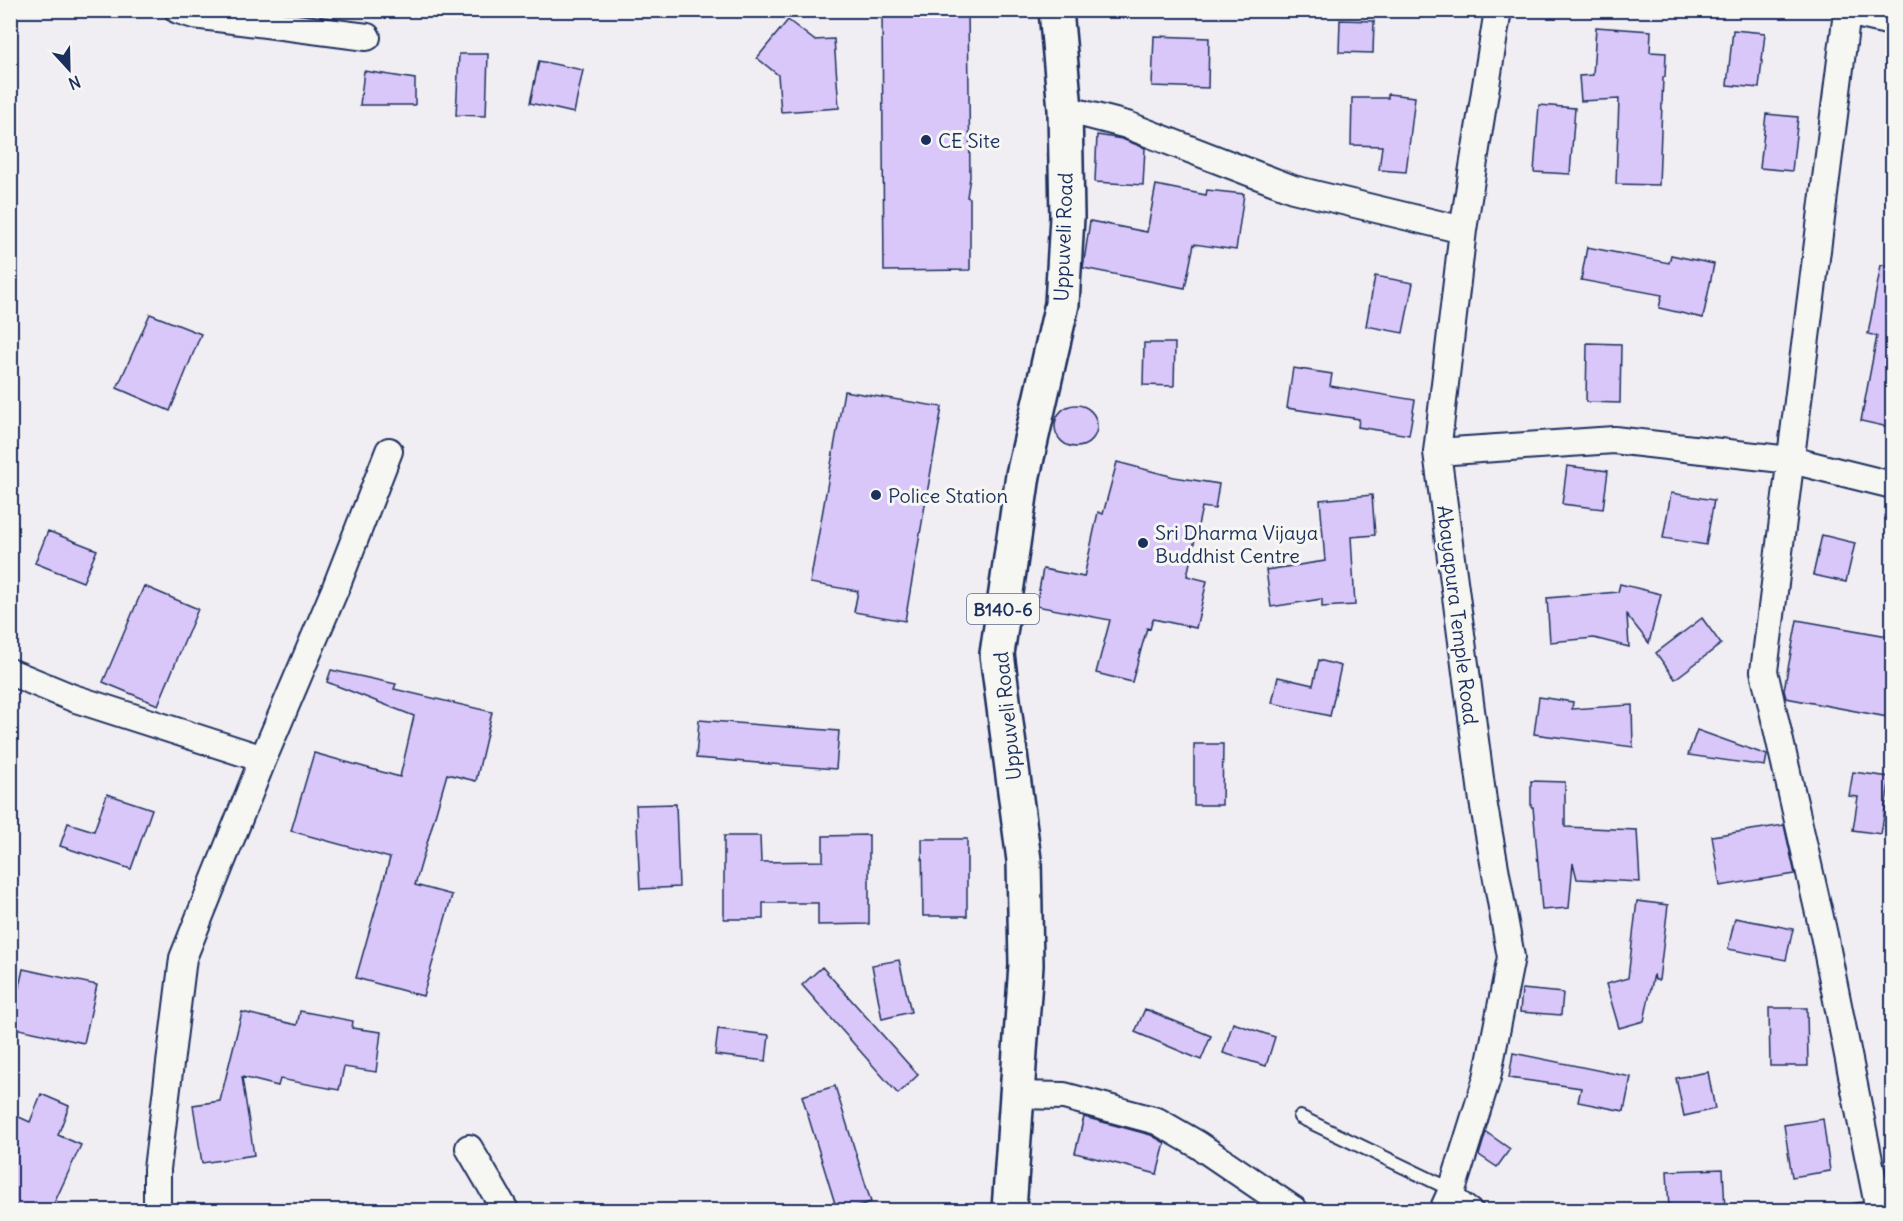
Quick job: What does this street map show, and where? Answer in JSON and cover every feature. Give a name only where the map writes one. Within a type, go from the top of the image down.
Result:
[{"type":"main road","name":"Uppuveli Road","points":[[1009,1210],[1026,966],[1024,860],[997,654],[1023,475],[1062,304],[1067,217],[1065,109],[1056,10]]},
{"type":"street","points":[[178,10],[194,15],[367,38]]},
{"type":"street","name":"Abayapura Temple Road","points":[[1447,1200],[1487,1078],[1512,957],[1482,801],[1437,452],[1463,230],[1498,10]]},
{"type":"street","points":[[1872,1210],[1824,935],[1764,671],[1847,11],[1893,22]]},
{"type":"street","points":[[1065,109],[1127,125],[1293,189],[1463,230]]},
{"type":"street","points":[[1437,452],[1614,440],[1791,460],[1893,485]]},
{"type":"street","points":[[157,1210],[157,1169],[183,958],[263,759],[336,587],[389,451]]},
{"type":"street","points":[[10,672],[73,698],[263,759]]},
{"type":"street","points":[[1017,1095],[1064,1096],[1157,1120],[1197,1144],[1294,1210]]},
{"type":"street","points":[[469,1148],[505,1210]]},
{"type":"lane","points":[[1300,1117],[1447,1200],[1478,1210]]},
{"type":"building","name":"CE Site","points":[[882,10],[968,10],[970,177],[967,197],[970,198],[970,270],[884,271]]},
{"type":"building","points":[[788,20],[814,40],[834,39],[839,108],[781,112],[778,75],[757,58]]},
{"type":"building","points":[[1340,20],[1374,21],[1373,53],[1339,52]]},
{"type":"building","points":[[1596,27],[1651,31],[1650,52],[1666,53],[1659,185],[1616,184],[1619,99],[1581,101],[1579,76],[1593,75]]},
{"type":"building","points":[[1733,30],[1765,33],[1759,88],[1727,85]]},
{"type":"building","points":[[1154,36],[1209,38],[1208,88],[1152,86]]},
{"type":"building","points":[[459,54],[488,54],[486,116],[456,115]]},
{"type":"building","points":[[539,61],[583,70],[574,113],[530,103]]},
{"type":"building","points":[[364,71],[415,79],[415,105],[360,105]]},
{"type":"building","points":[[1388,94],[1415,97],[1406,172],[1379,170],[1382,146],[1351,145],[1352,98],[1388,98]]},
{"type":"building","points":[[1539,105],[1575,108],[1570,174],[1534,172]]},
{"type":"building","points":[[1766,114],[1798,117],[1792,171],[1760,168]]},
{"type":"building","points":[[1097,135],[1122,139],[1145,148],[1143,185],[1095,182]]},
{"type":"building","points":[[1156,185],[1206,195],[1207,190],[1244,194],[1236,250],[1194,244],[1185,288],[1083,268],[1090,221],[1147,232]]},
{"type":"building","points":[[1587,247],[1669,263],[1671,255],[1714,264],[1703,318],[1659,308],[1662,295],[1581,280]]},
{"type":"building","points":[[1881,265],[1893,266],[1893,428],[1861,421],[1877,336],[1868,334]]},
{"type":"building","points":[[1375,276],[1413,283],[1403,333],[1366,326]]},
{"type":"building","points":[[150,314],[201,334],[170,411],[117,388]]},
{"type":"building","points":[[1144,343],[1175,343],[1174,386],[1143,385]]},
{"type":"building","points":[[1587,343],[1621,344],[1620,403],[1586,402]]},
{"type":"building","points":[[1293,368],[1332,374],[1330,386],[1415,400],[1409,435],[1358,427],[1359,419],[1287,408]]},
{"type":"building","name":"Police Station","points":[[844,391],[942,407],[905,621],[854,612],[858,591],[810,583]]},
{"type":"building","points":[[1076,405],[1084,406],[1091,411],[1096,418],[1096,434],[1091,441],[1084,446],[1076,447],[1068,446],[1061,441],[1056,434],[1055,426],[1056,418],[1061,411],[1068,406]]},
{"type":"building","points":[[1117,462],[1174,477],[1219,484],[1215,509],[1202,507],[1187,576],[1207,581],[1196,628],[1153,619],[1150,629],[1147,628],[1132,682],[1096,673],[1110,620],[1036,606],[1043,569],[1084,577],[1098,512],[1103,514]]},
{"type":"building","points":[[1567,466],[1608,471],[1603,509],[1562,504]]},
{"type":"building","points":[[1671,493],[1714,500],[1706,545],[1663,538]]},
{"type":"building","points":[[1372,495],[1375,535],[1351,537],[1355,605],[1322,607],[1322,599],[1271,607],[1266,570],[1325,561],[1320,500]]},
{"type":"building","points":[[48,531],[97,550],[83,582],[35,563]]},
{"type":"building","points":[[1822,535],[1855,543],[1846,582],[1813,575]]},
{"type":"building","points":[[1620,584],[1661,594],[1649,643],[1627,615],[1629,647],[1594,638],[1550,642],[1547,598],[1618,592]]},
{"type":"building","points":[[144,586],[198,609],[158,705],[103,682]]},
{"type":"building","points":[[1702,618],[1721,644],[1675,679],[1656,653]]},
{"type":"building","points":[[1797,620],[1893,637],[1893,718],[1786,698],[1784,690]]},
{"type":"building","points":[[1319,660],[1341,666],[1330,716],[1272,703],[1278,677],[1313,685]]},
{"type":"building","points":[[331,670],[396,684],[394,689],[492,712],[476,781],[447,774],[415,885],[452,895],[423,996],[356,978],[390,858],[291,831],[314,753],[400,777],[414,716],[327,682]]},
{"type":"building","points":[[1539,697],[1573,702],[1572,709],[1632,705],[1633,747],[1534,734]]},
{"type":"building","points":[[699,720],[839,731],[836,769],[696,758]]},
{"type":"building","points":[[1697,730],[1767,755],[1765,766],[1688,755]]},
{"type":"building","points":[[1194,744],[1223,744],[1222,805],[1194,805]]},
{"type":"building","points":[[1853,772],[1890,777],[1881,834],[1853,830],[1858,797],[1849,796]]},
{"type":"building","points":[[1531,781],[1565,782],[1565,827],[1637,830],[1640,882],[1577,879],[1573,863],[1569,908],[1542,910],[1533,807],[1531,807]]},
{"type":"building","points":[[107,794],[152,809],[131,869],[60,846],[68,823],[94,831]]},
{"type":"building","points":[[676,804],[679,887],[640,889],[636,805]]},
{"type":"building","points":[[1784,825],[1795,874],[1720,886],[1712,836]]},
{"type":"building","points":[[869,835],[869,924],[818,925],[818,903],[763,903],[763,919],[724,919],[724,836],[760,836],[761,862],[823,861],[823,836]]},
{"type":"building","points":[[922,839],[967,839],[967,916],[923,916]]},
{"type":"building","points":[[1637,901],[1668,905],[1659,980],[1655,980],[1654,974],[1644,1021],[1619,1028],[1606,984],[1628,978]]},
{"type":"building","points":[[1735,918],[1793,929],[1786,960],[1728,949]]},
{"type":"building","points":[[899,960],[911,1012],[882,1019],[872,965]]},
{"type":"building","points":[[822,967],[918,1075],[898,1094],[802,985]]},
{"type":"building","points":[[23,969],[97,985],[84,1043],[10,1027]]},
{"type":"building","points":[[1522,989],[1563,993],[1561,1015],[1520,1012]]},
{"type":"building","points":[[1769,1008],[1807,1008],[1808,1066],[1770,1066]]},
{"type":"building","points":[[1145,1009],[1211,1036],[1201,1060],[1135,1032]]},
{"type":"building","points":[[300,1011],[353,1021],[352,1028],[381,1032],[376,1072],[344,1067],[339,1090],[280,1079],[278,1086],[242,1077],[254,1155],[202,1163],[193,1105],[220,1101],[242,1012],[297,1025]]},
{"type":"building","points":[[1233,1023],[1275,1037],[1266,1066],[1223,1053]]},
{"type":"building","points":[[718,1029],[769,1035],[766,1061],[715,1055]]},
{"type":"building","points":[[1513,1053],[1631,1077],[1624,1111],[1578,1102],[1581,1088],[1509,1078]]},
{"type":"building","points":[[1708,1072],[1715,1109],[1684,1116],[1676,1078]]},
{"type":"building","points":[[835,1086],[871,1202],[844,1210],[837,1210],[802,1096]]},
{"type":"building","points":[[41,1094],[69,1106],[58,1135],[81,1145],[51,1210],[27,1210],[10,1203],[10,1113],[30,1122]]},
{"type":"building","points":[[1084,1117],[1151,1135],[1165,1143],[1157,1174],[1075,1153]]},
{"type":"building","points":[[1823,1119],[1830,1171],[1792,1177],[1784,1125]]},
{"type":"building","points":[[1486,1132],[1510,1149],[1497,1167],[1479,1155]]},
{"type":"building","points":[[1723,1169],[1725,1210],[1669,1210],[1667,1171]]},
{"type":"place","name":"CE Site","points":[[926,140]]},
{"type":"place","name":"Police Station","points":[[876,495]]},
{"type":"place","name":"Sri Dharma Vijaya Buddhist Centre","points":[[1143,543]]}]
